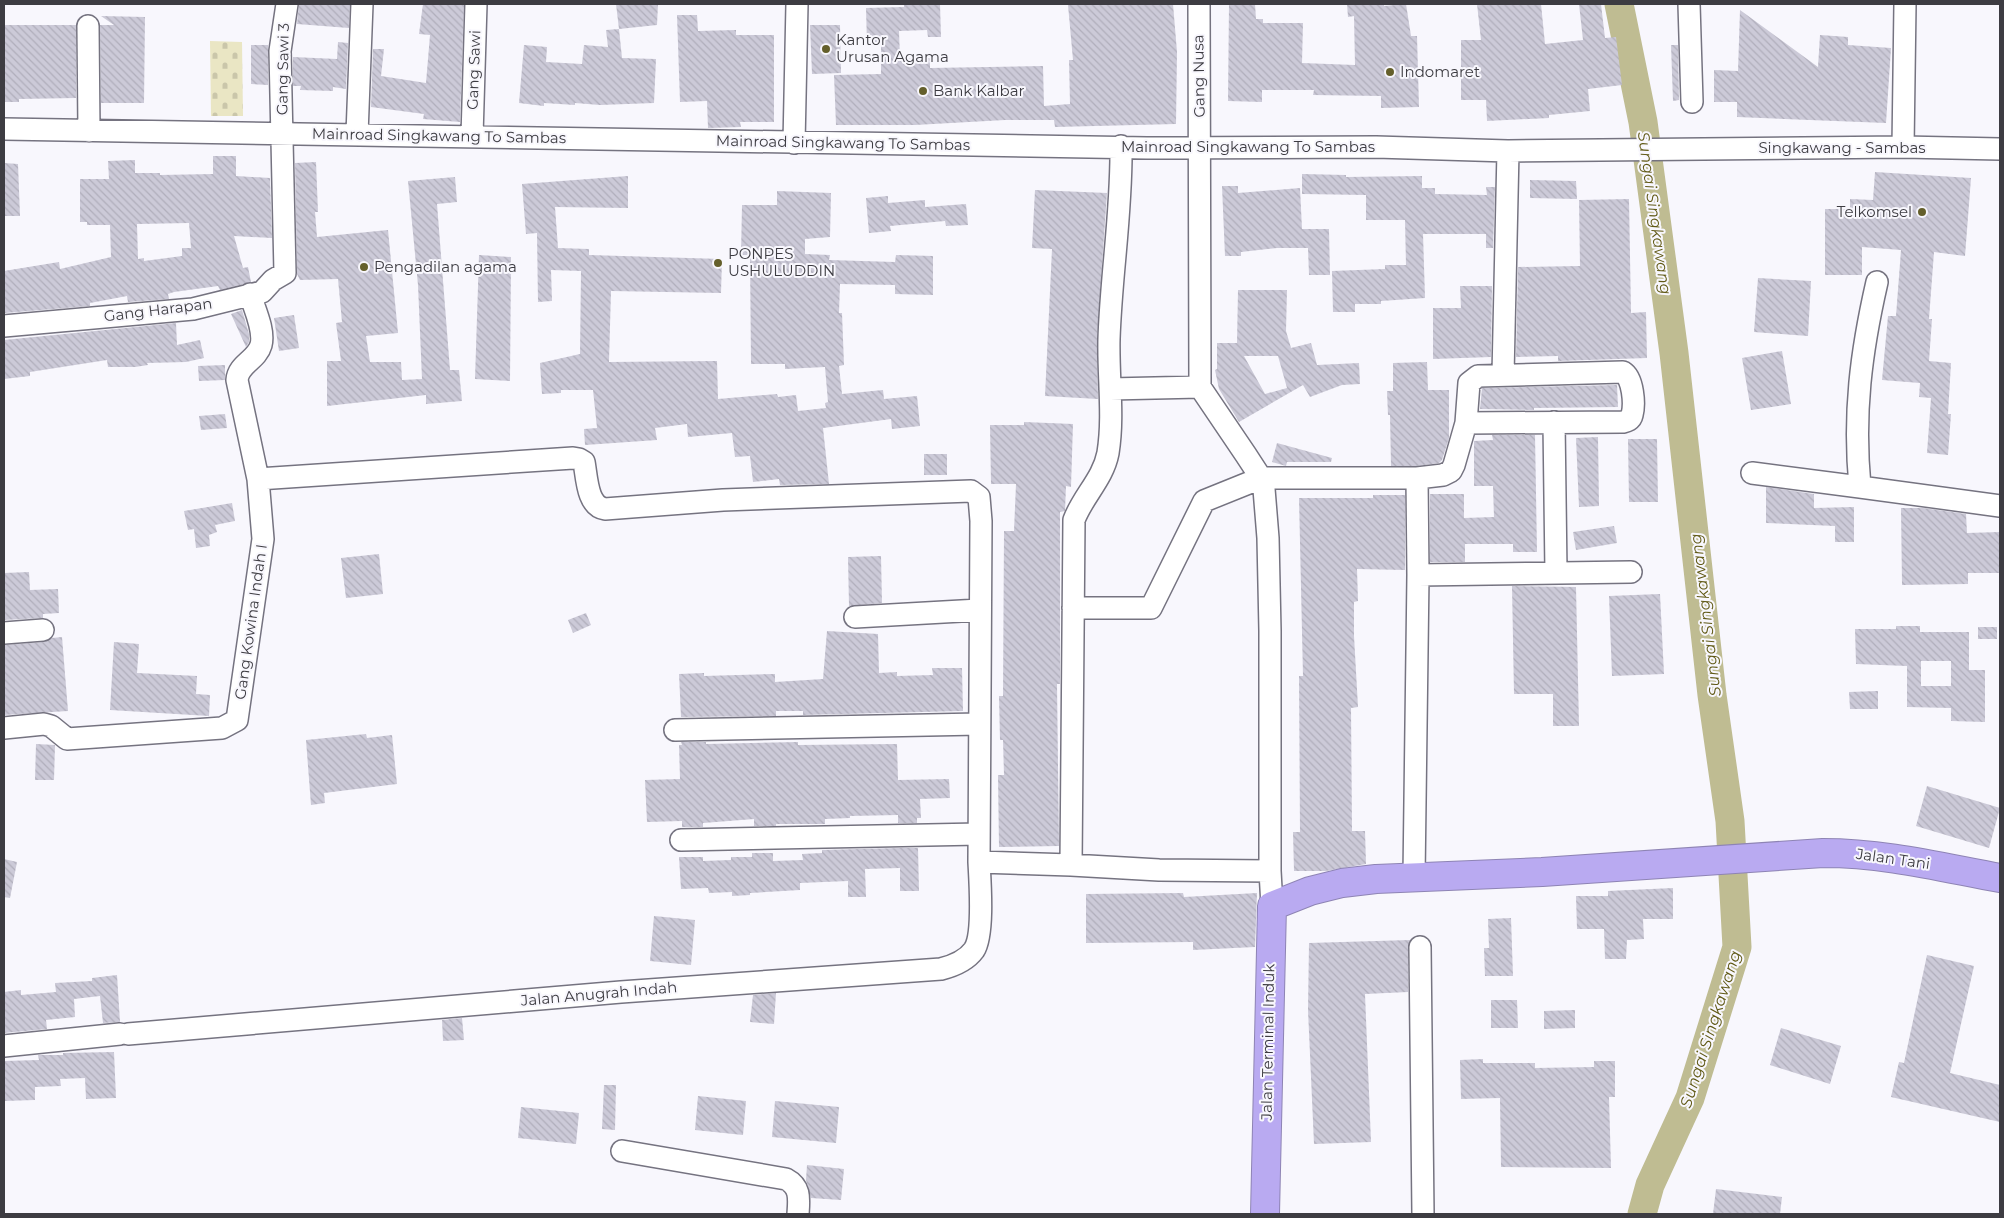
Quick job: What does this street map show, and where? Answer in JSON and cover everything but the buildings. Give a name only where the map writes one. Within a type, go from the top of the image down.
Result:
[{"type":"highway","name":"Jalan Tani","points":[[1272,906],[1310,891],[1342,883],[1414,877],[1542,872],[1695,861],[1861,853],[1904,858],[2000,878]]},
{"type":"highway","name":"Jalan Terminal Induk","points":[[1265,1214],[1272,906]]},
{"type":"street","name":"Gang Sawi 3","points":[[282,134],[280,51],[287,4]]},
{"type":"street","points":[[357,134],[362,4]]},
{"type":"street","name":"Gang Sawi","points":[[472,136],[476,4]]},
{"type":"street","points":[[794,143],[797,4]]},
{"type":"street","name":"Gang Nusa","points":[[1198,4],[1200,387]]},
{"type":"street","points":[[1689,4],[1692,102]]},
{"type":"street","points":[[1903,147],[1905,4]]},
{"type":"street","points":[[88,26],[89,131]]},
{"type":"street","name":"Mainroad Singkawang To Sambas","points":[[4,129],[1200,148],[1376,147],[1508,151],[1683,149]]},
{"type":"street","name":"Gang Harapan","points":[[4,326],[193,309],[262,292],[273,280],[285,273],[282,134]]},
{"type":"street","points":[[1071,865],[1074,520],[1080,505],[1101,476],[1108,453],[1109,339],[1121,182],[1121,146]]},
{"type":"street","name":"Singkawang - Sambas","points":[[1683,149],[1903,147],[2000,149]]},
{"type":"street","points":[[1503,375],[1508,151]]},
{"type":"street","points":[[1860,487],[1856,421],[1862,350],[1877,282]]},
{"type":"street","name":"Gang Kowina Indah I","points":[[4,728],[44,724],[51,726],[67,739],[222,728],[233,725],[239,712],[263,539],[258,479],[237,380],[240,369],[261,346],[262,336],[250,294]]},
{"type":"street","points":[[1073,608],[1152,608],[1204,501],[1261,478],[1417,478],[1443,475],[1451,471],[1459,453],[1466,422],[1469,383],[1478,376],[1623,372],[1628,375],[1632,382],[1632,415],[1629,420],[1623,422],[1466,422]]},
{"type":"street","points":[[1110,389],[1200,387],[1261,478]]},
{"type":"street","points":[[1554,422],[1556,572]]},
{"type":"street","name":"Jalan Anugrah Indah","points":[[4,1046],[621,992],[941,969],[953,966],[969,956],[975,948],[980,906],[980,503],[978,494],[964,490],[723,500],[605,509],[598,508],[592,502],[584,462],[573,458],[258,479]]},
{"type":"street","points":[[1752,473],[2000,506]]},
{"type":"street","name":"Jalan Terminal Induk","points":[[1261,478],[1266,500],[1268,538],[1270,870],[1272,906]]},
{"type":"street","points":[[1414,877],[1418,575],[1417,478]]},
{"type":"street","points":[[1418,575],[1631,572]]},
{"type":"street","points":[[855,617],[979,610]]},
{"type":"street","points":[[4,633],[43,630]]},
{"type":"street","points":[[676,730],[979,724]]},
{"type":"street","points":[[680,840],[979,834]]},
{"type":"street","points":[[979,862],[1159,870],[1270,870]]},
{"type":"street","points":[[1420,947],[1423,1214]]},
{"type":"street","points":[[622,1151],[786,1179],[795,1184],[799,1193],[798,1214]]},
{"type":"green space","points":[[210,41],[242,42],[243,116],[211,116]]},
{"type":"waterway","name":"Sungai Singkawang","points":[[1619,4],[1643,122],[1674,353],[1712,695],[1730,821],[1737,947],[1690,1098],[1650,1185],[1642,1214]]},
{"type":"place","name":"Kantor Urusan Agama","points":[[826,49]]},
{"type":"place","name":"Indomaret","points":[[1390,72]]},
{"type":"place","name":"Bank Kalbar","points":[[923,91]]},
{"type":"place","name":"Telkomsel","points":[[1922,212]]},
{"type":"place","name":"PONPES USHULUDDIN","points":[[718,263]]},
{"type":"place","name":"Pengadilan agama","points":[[364,267]]}]
